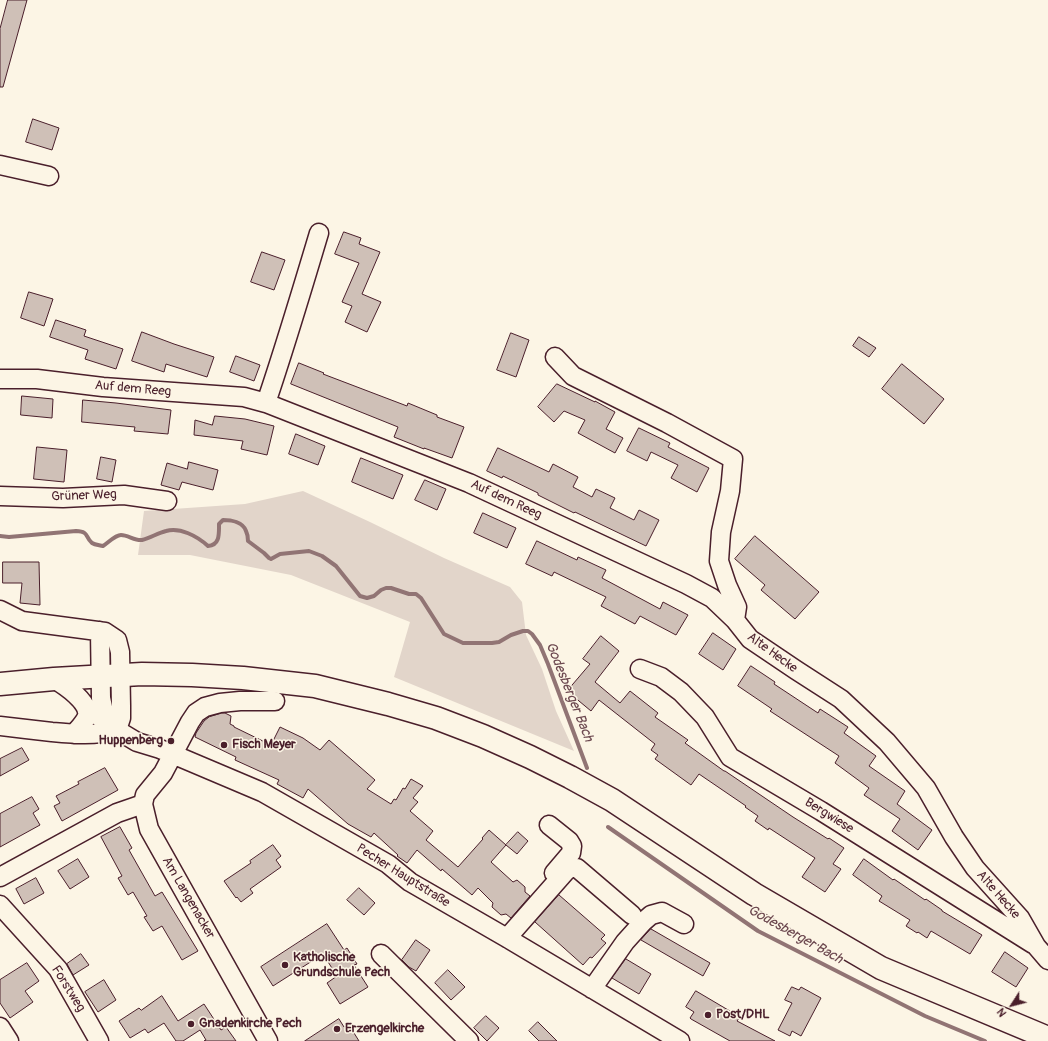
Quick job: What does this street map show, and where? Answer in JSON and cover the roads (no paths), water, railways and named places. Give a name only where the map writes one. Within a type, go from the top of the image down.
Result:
[{"type":"main road","points":[[0,684],[142,674],[243,678],[314,686],[388,704],[436,718],[483,736],[530,757],[612,800],[754,894],[881,968],[1048,1038]]},
{"type":"street","points":[[0,165],[49,176]]},
{"type":"street","points":[[266,403],[297,309],[318,233]]},
{"type":"street","points":[[555,357],[573,376],[667,423],[733,459],[730,491],[721,532],[719,561],[727,585],[737,607],[735,620]]},
{"type":"street","name":"Auf dem Reeg","points":[[0,379],[37,379],[103,386],[244,397],[266,403],[469,483],[686,584],[712,598],[735,620]]},
{"type":"street","name":"Grüner Weg","points":[[0,496],[63,498],[124,494],[167,501]]},
{"type":"street","points":[[0,610],[22,621],[100,631],[105,632],[117,640],[120,652],[111,676],[121,718],[117,730],[107,733],[94,734],[74,734],[0,726]]},
{"type":"street","name":"Alte Hecke","points":[[735,620],[750,640],[841,699],[887,742],[926,788],[954,837],[975,868],[1020,918],[1036,946]]},
{"type":"street","name":"Bergwiese","points":[[640,669],[661,677],[681,692],[704,716],[730,757],[820,810],[1036,946]]},
{"type":"street","name":"Pecher Hauptstraße","points":[[54,679],[67,687],[86,707],[117,730],[137,742],[173,754],[262,792],[388,864],[410,882],[680,1041]]},
{"type":"street","points":[[0,877],[117,814],[143,804],[145,795],[163,773],[196,713],[205,707],[220,703],[240,701],[275,701]]},
{"type":"street","points":[[74,734],[83,723],[87,715],[86,707]]},
{"type":"street","name":"Am Langenacker","points":[[143,804],[149,829],[268,1041]]},
{"type":"street","points":[[504,936],[571,853],[572,846],[569,841],[549,825]]},
{"type":"street","points":[[504,936],[566,870],[572,867],[577,868],[632,915]]},
{"type":"street","name":"Forstweg","points":[[0,905],[58,969],[99,1041]]},
{"type":"street","points":[[592,989],[625,942],[651,915],[662,912],[684,924]]},
{"type":"street","points":[[1036,946],[1048,960]]},
{"type":"street","points":[[381,954],[469,1041]]},
{"type":"street","points":[[0,1028],[9,1041]]},
{"type":"waterway","name":"Godesberger Bach","points":[[0,536],[9,537],[76,531],[85,533],[93,544],[103,546],[119,535],[142,540],[166,531],[177,530],[194,536],[208,546],[215,544],[217,541],[219,535],[219,524],[223,520],[230,520],[242,525],[248,537],[248,541],[271,559],[280,554],[309,551],[322,556],[336,566],[360,596],[367,598],[374,596],[386,588],[391,588],[409,594],[416,594],[421,598],[444,634],[463,643],[499,642],[511,635],[528,631],[540,645],[587,768]]},
{"type":"waterway","name":"Godesberger Bach","points":[[608,827],[758,931],[925,1016],[985,1041]]},
{"type":"place","name":"Huppenberg","points":[[171,741]]},
{"type":"place","name":"Fisch Meyer","points":[[224,745]]},
{"type":"place","name":"Katholische Grundschule Pech","points":[[285,965]]},
{"type":"place","name":"Post/DHL","points":[[708,1015]]},
{"type":"place","name":"Gnadenkirche Pech","points":[[191,1024]]},
{"type":"place","name":"Erzengelkirche","points":[[337,1029]]}]
